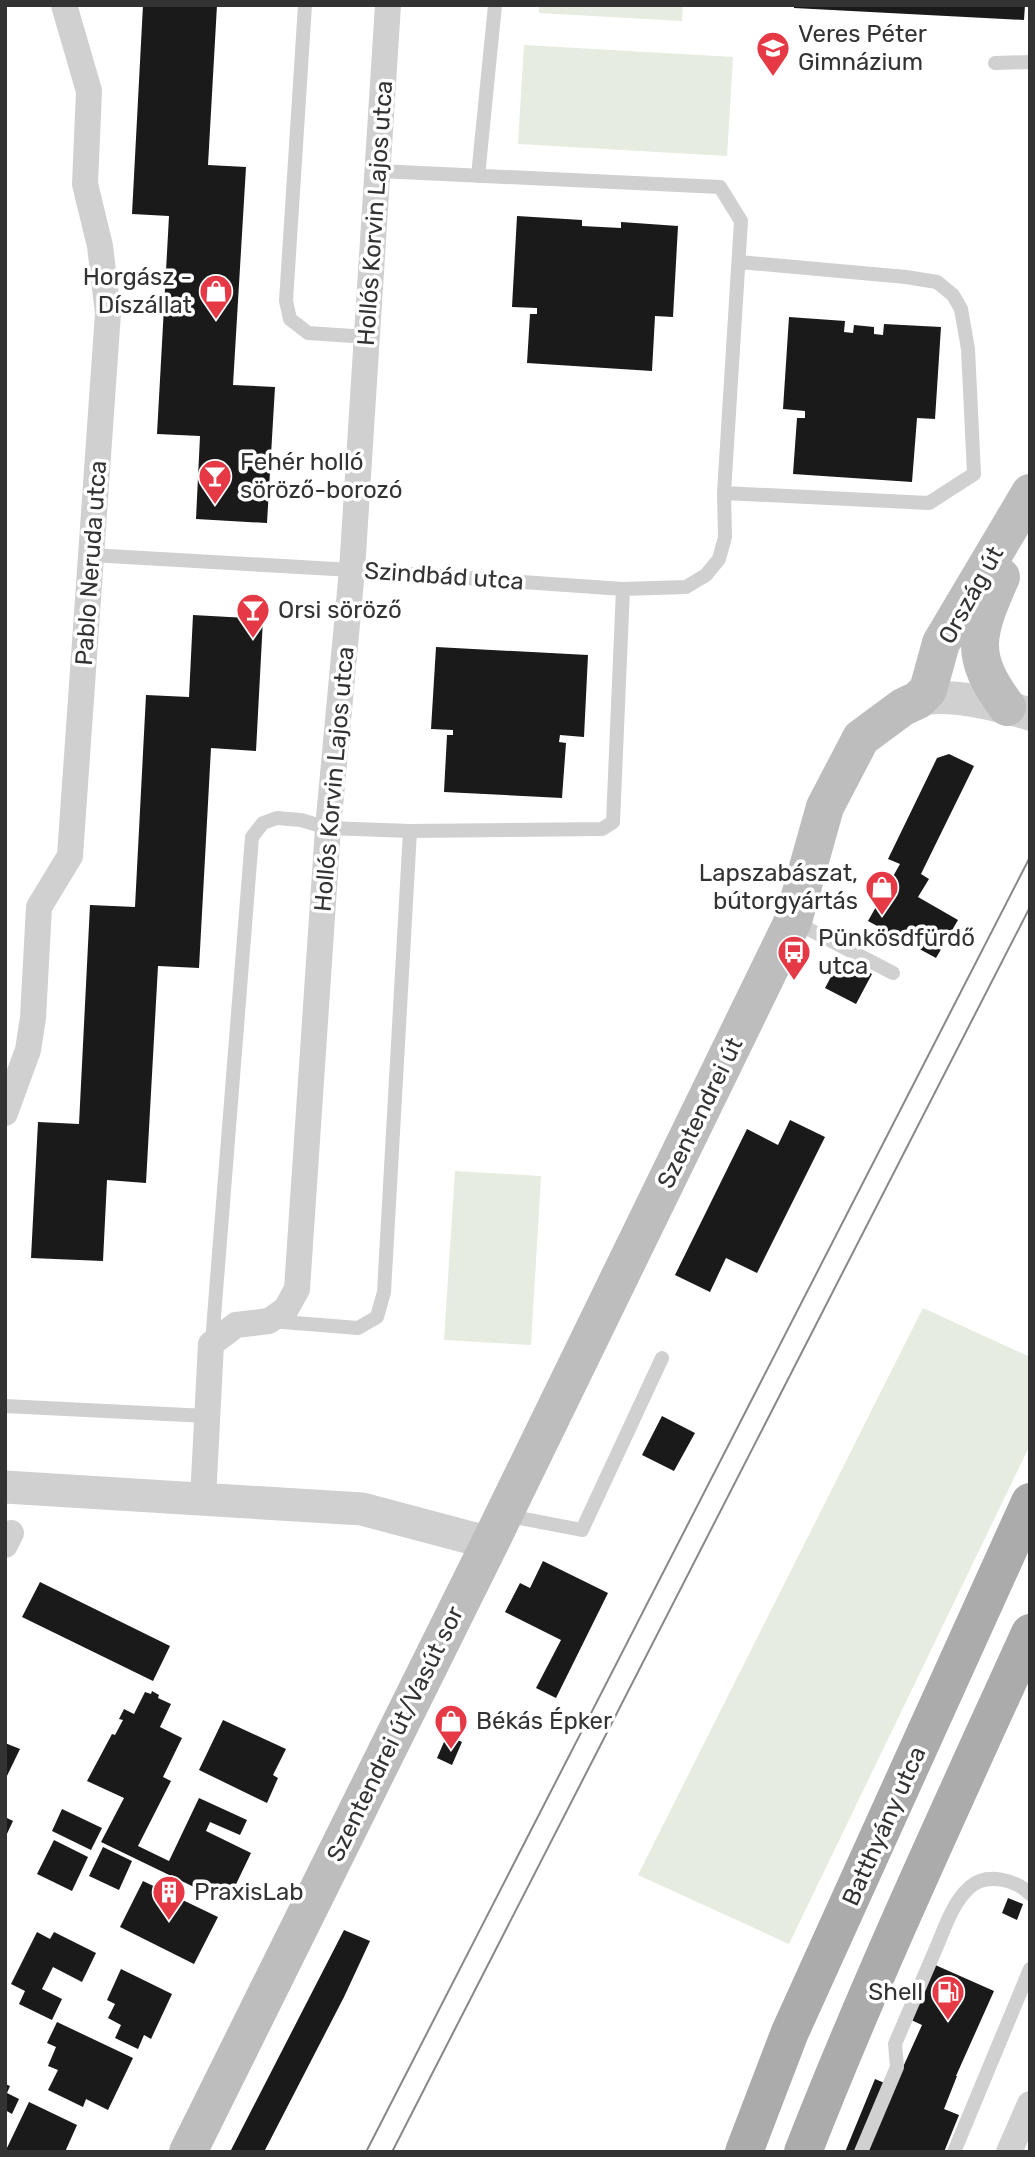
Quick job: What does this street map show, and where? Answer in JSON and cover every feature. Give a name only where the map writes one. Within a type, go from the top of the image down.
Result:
[{"type":"main road","name":"Ország út","points":[[918,700],[931,684],[941,643],[1030,494]]},
{"type":"main road","points":[[1018,711],[983,670],[980,662],[980,639],[983,617],[1011,555],[1030,494]]},
{"type":"main road","name":"Szentendrei út","points":[[497,1529],[793,921],[825,807],[862,738],[918,700]]},
{"type":"main road","name":"Batthyány utca","points":[[744,2152],[790,2032],[1030,1502]]},
{"type":"main road","name":"Szentendrei út/Vasút sor","points":[[188,2152],[497,1529]]},
{"type":"main road","points":[[803,2152],[897,1928],[1030,1633]]},
{"type":"street","name":"Pablo Neruda utca","points":[[5,1113],[28,1050],[33,1018],[39,907],[70,856],[108,313],[100,246],[85,184],[89,91],[64,5]]},
{"type":"street","name":"Hollós Korvin Lajos utca","points":[[269,1321],[286,1309],[297,1289],[328,828],[352,570],[388,5]]},
{"type":"street","points":[[918,700],[941,697],[1018,711]]},
{"type":"street","points":[[203,1499],[211,1344],[236,1325],[269,1321]]},
{"type":"street","points":[[5,1487],[362,1509],[497,1529]]},
{"type":"street","points":[[1009,2152],[1030,2104]]},
{"type":"lane","points":[[305,5],[286,300],[290,319],[308,333],[367,338]]},
{"type":"lane","points":[[478,176],[495,5]]},
{"type":"lane","points":[[995,63],[1030,62]]},
{"type":"lane","name":"Szindbád utca","points":[[92,555],[623,589],[686,587],[706,575],[719,559],[725,537],[724,493],[741,221],[720,187],[379,171]]},
{"type":"lane","points":[[724,493],[929,503],[974,474],[968,349],[961,309],[953,295],[937,282],[906,277],[739,262]]},
{"type":"lane","points":[[211,1344],[252,837],[263,823],[277,818],[301,820],[328,828],[410,831],[588,830],[602,829],[613,822],[623,589]]},
{"type":"lane","points":[[269,1321],[358,1328],[377,1317],[384,1292],[410,831]]},
{"type":"lane","points":[[793,921],[892,973]]},
{"type":"lane","points":[[497,1529],[582,1530],[662,1358]]},
{"type":"lane","points":[[5,1406],[206,1416]]},
{"type":"lane","points":[[861,2152],[897,2067],[895,2044],[953,1909],[972,1885],[984,1880],[998,1879],[1014,1883],[1030,1894]]},
{"type":"lane","points":[[954,2152],[1030,1969]]},
{"type":"shaded area","points":[[539,5],[683,5],[682,21],[539,13]]},
{"type":"shaded area","points":[[524,45],[733,57],[727,156],[518,144]]},
{"type":"shaded area","points":[[455,1171],[541,1176],[531,1345],[444,1340]]},
{"type":"shaded area","points":[[923,1308],[1030,1357],[1030,1445],[789,1944],[638,1875]]},
{"type":"building","points":[[143,5],[217,5],[208,165],[246,167],[233,385],[275,387],[267,523],[196,519],[200,436],[157,434],[169,216],[132,214]]},
{"type":"building","points":[[794,5],[1025,5],[1024,20],[794,8]]},
{"type":"building","points":[[517,216],[582,220],[582,226],[621,228],[621,222],[678,226],[673,317],[655,316],[652,371],[527,363],[530,314],[537,314],[537,308],[512,307]]},
{"type":"building","points":[[789,317],[845,321],[844,332],[853,333],[854,325],[874,327],[874,334],[883,335],[884,324],[941,327],[935,419],[917,418],[912,482],[793,474],[797,418],[805,418],[805,411],[783,409]]},
{"type":"building","points":[[193,615],[263,619],[256,751],[211,748],[199,968],[158,966],[146,1183],[107,1180],[103,1261],[31,1258],[38,1122],[79,1124],[90,905],[135,907],[146,695],[189,697]]},
{"type":"building","points":[[436,647],[588,655],[584,737],[560,735],[559,742],[566,743],[562,798],[444,792],[447,735],[453,735],[453,730],[431,729]]},
{"type":"building","points":[[949,754],[974,766],[921,874],[929,879],[918,897],[958,920],[936,958],[868,921],[900,864],[888,859],[937,758]]},
{"type":"building","points":[[841,958],[872,974],[856,1004],[825,988]]},
{"type":"building","points":[[790,1120],[825,1137],[757,1273],[726,1258],[710,1292],[675,1275],[747,1129],[778,1145]]},
{"type":"building","points":[[662,1416],[695,1433],[674,1471],[642,1455]]},
{"type":"building","points":[[543,1561],[608,1593],[556,1698],[536,1688],[561,1640],[505,1612],[520,1583],[530,1588]]},
{"type":"building","points":[[40,1582],[170,1646],[153,1681],[22,1617]]},
{"type":"building","points":[[152,1691],[159,1695],[158,1698],[171,1704],[160,1727],[182,1738],[163,1777],[171,1781],[138,1846],[169,1861],[199,1798],[247,1820],[240,1835],[210,1822],[206,1831],[251,1853],[227,1903],[101,1842],[124,1798],[87,1781],[112,1734],[115,1735],[123,1720],[119,1719],[124,1709],[134,1714],[145,1692],[151,1694]]},
{"type":"building","points":[[223,1720],[286,1749],[273,1775],[278,1778],[267,1803],[199,1770]]},
{"type":"building","points":[[447,1735],[462,1742],[452,1765],[437,1758]]},
{"type":"building","points":[[5,1743],[20,1749],[5,1780]]},
{"type":"building","points":[[62,1809],[102,1828],[91,1850],[52,1831]]},
{"type":"building","points":[[5,1817],[13,1821],[5,1838]]},
{"type":"building","points":[[54,1840],[88,1857],[72,1891],[37,1874]]},
{"type":"building","points":[[103,1847],[132,1861],[119,1890],[89,1876]]},
{"type":"building","name":"PraxisLab","points":[[143,1881],[218,1917],[194,1964],[120,1927]]},
{"type":"building","points":[[1008,1898],[1023,1904],[1017,1920],[1002,1913]]},
{"type":"building","points":[[344,1930],[370,1941],[344,1997],[264,2152],[230,2152]]},
{"type":"building","points":[[37,1932],[50,1939],[54,1932],[96,1953],[82,1982],[53,1967],[42,1989],[62,1999],[52,2020],[19,2004],[25,1991],[11,1984]]},
{"type":"building","points":[[933,1964],[994,1991],[944,2109],[959,2115],[944,2152],[845,2152],[875,2079],[894,2087],[922,2025],[909,2019]]},
{"type":"building","points":[[121,1969],[172,1994],[151,2039],[144,2035],[138,2049],[115,2038],[121,2025],[108,2018],[115,2004],[107,2000]]},
{"type":"building","points":[[57,2022],[133,2058],[108,2110],[86,2099],[83,2107],[48,2090],[58,2070],[48,2066],[56,2047],[47,2043]]},
{"type":"building","points":[[5,2084],[10,2086],[7,2093],[19,2099],[12,2114],[5,2110]]},
{"type":"building","points":[[29,2102],[77,2125],[65,2152],[6,2150]]},
{"type":"tram line","points":[[366,2152],[1030,857]]},
{"type":"tram line","points":[[392,2152],[1030,907]]},
{"type":"place","name":"Veres Péter Gimnázium","points":[[773,78]]},
{"type":"place","name":"Horgász - Díszállat","points":[[216,321]]},
{"type":"place","name":"Fehér holló söröző-borozó","points":[[215,506]]},
{"type":"place","name":"Orsi söröző","points":[[253,640]]},
{"type":"place","name":"Lapszabászat, bútorgyártás","points":[[882,917]]},
{"type":"place","name":"Pünkösdfürdő utca","points":[[794,982]]},
{"type":"place","name":"Békás Épker","points":[[451,1751]]},
{"type":"place","name":"PraxisLab","points":[[169,1922]]},
{"type":"place","name":"Shell","points":[[948,2022]]}]
